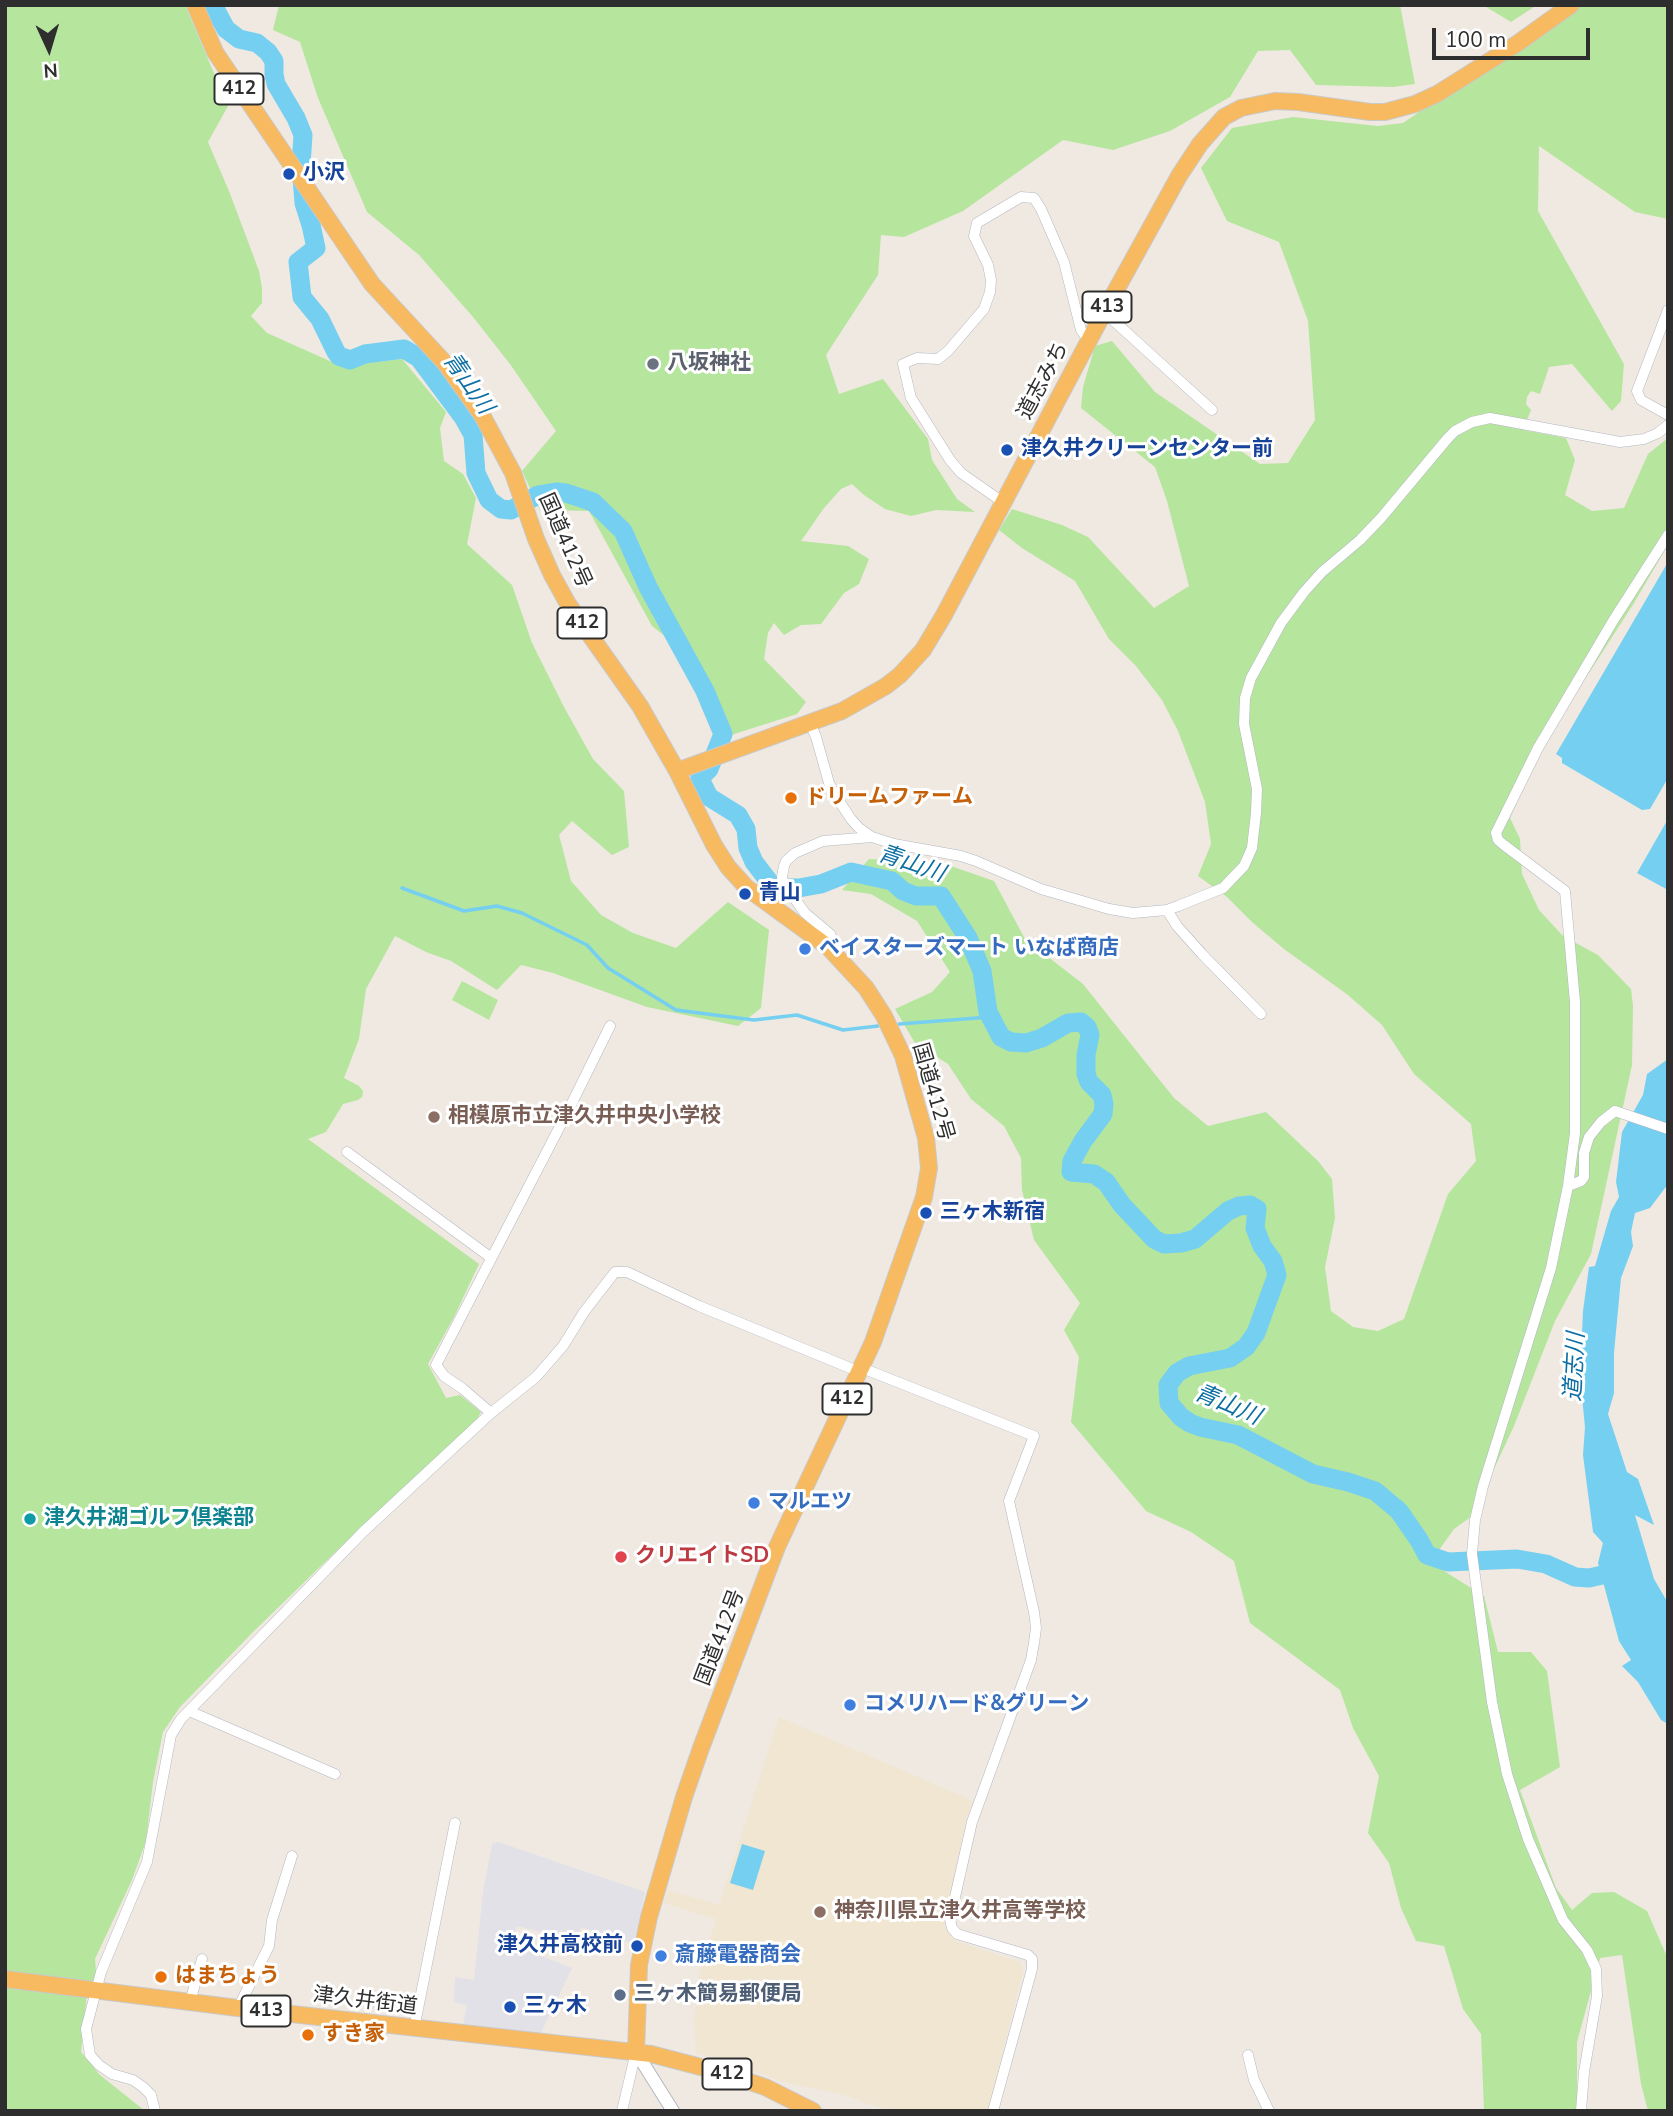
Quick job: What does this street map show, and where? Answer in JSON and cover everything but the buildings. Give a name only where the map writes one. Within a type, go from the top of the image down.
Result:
[{"type":"highway","name":"国道412号","points":[[195,5],[215,52],[372,284],[445,363],[482,415],[508,462],[547,563],[568,604],[640,706],[728,867],[747,888],[828,947],[866,988],[884,1016],[903,1056],[926,1139],[929,1168],[924,1197],[873,1342],[778,1547],[684,1797],[649,1917],[639,1965],[636,2052]]},
{"type":"highway","name":"道志みち","points":[[677,771],[842,711],[872,696],[912,663],[933,633],[1104,312],[1180,176],[1199,144],[1224,117],[1241,108],[1275,101],[1370,112],[1415,104],[1437,94],[1495,58],[1571,5]]},
{"type":"highway","name":"津久井街道","points":[[5,1979],[414,2029],[636,2052]]},
{"type":"highway","name":"412","points":[[636,2052],[665,2056],[720,2071],[765,2087],[813,2111]]},
{"type":"street","points":[[1004,503],[961,473],[950,460],[911,398],[903,364],[917,358],[938,359],[984,309],[991,280],[988,265],[974,236],[977,223],[1021,197],[1034,198],[1064,262],[1081,330],[1089,341]]},
{"type":"street","points":[[1668,310],[1637,391],[1642,400],[1668,415]]},
{"type":"street","points":[[1104,312],[1212,410]]},
{"type":"street","points":[[810,723],[835,795],[859,828],[872,837],[976,860],[1041,889],[1109,909],[1133,913],[1167,910],[1223,888],[1244,866],[1252,848],[1257,789],[1245,738],[1245,698],[1251,678],[1281,623],[1318,577],[1381,518],[1455,431],[1472,422],[1490,418],[1620,442],[1644,439],[1668,425]]},
{"type":"street","points":[[1581,2111],[1584,2073],[1597,1996],[1596,1969],[1587,1950],[1563,1920],[1528,1839],[1515,1801],[1497,1731],[1472,1554],[1475,1520],[1483,1486],[1552,1268],[1575,1133],[1575,1002],[1565,891],[1504,845],[1496,833],[1544,738],[1613,621],[1668,535]]},
{"type":"street","points":[[828,947],[833,941],[830,934],[805,913],[784,884],[784,866],[790,856],[823,841],[872,837]]},
{"type":"street","points":[[1167,910],[1193,944],[1261,1014]]},
{"type":"street","points":[[491,1413],[444,1376],[436,1365],[610,1026]]},
{"type":"street","points":[[1567,1186],[1576,1184],[1584,1177],[1585,1148],[1594,1130],[1615,1111],[1668,1129]]},
{"type":"street","points":[[347,1153],[491,1257]]},
{"type":"street","points":[[155,2111],[151,2095],[143,2087],[133,2080],[112,2074],[99,2065],[90,2054],[86,2029],[101,1972],[147,1862],[172,1735],[181,1719],[363,1532],[491,1413],[536,1377],[562,1346],[615,1272],[627,1272],[699,1306],[1034,1436],[1009,1501],[1034,1612],[1034,1643],[1031,1660],[972,1822],[950,1919],[957,1934],[1028,1955],[1032,1959],[1032,1969],[993,2111]]},
{"type":"street","points":[[189,1711],[335,1774]]},
{"type":"street","points":[[414,2029],[454,1823]]},
{"type":"street","points":[[238,2008],[269,1946],[272,1920],[292,1856]]},
{"type":"street","points":[[190,2002],[202,1959]]},
{"type":"street","points":[[622,2111],[636,2052]]},
{"type":"street","points":[[636,2052],[673,2111]]},
{"type":"street","points":[[1248,2055],[1254,2080],[1269,2111]]},
{"type":"shaded area","name":"神奈川県立津久井高等学校","points":[[779,1717],[973,1801],[966,1820],[944,1925],[955,1941],[1020,1962],[1023,1970],[988,2111],[889,2111],[844,2095],[779,2081],[725,2060],[696,2053],[694,2015],[704,1981],[698,1979],[716,1919],[664,1903],[668,1890],[719,1905]]},
{"type":"shaded area","points":[[498,1842],[645,1892],[634,1944],[581,1927],[576,1941],[517,1926],[512,1944],[572,1968],[541,2033],[463,2025],[467,2005],[454,2002],[455,1977],[474,1980],[483,1892],[492,1844]]},
{"type":"green space","points":[[5,5],[185,5],[228,106],[208,142],[259,271],[262,303],[251,316],[267,333],[341,366],[402,359],[446,412],[440,428],[444,461],[463,474],[476,498],[467,544],[512,585],[532,643],[564,707],[593,759],[624,791],[629,847],[612,855],[572,821],[559,835],[571,881],[601,915],[633,933],[676,948],[728,902],[769,930],[761,1008],[738,1026],[647,1007],[553,973],[521,965],[497,990],[451,961],[395,936],[366,989],[359,1039],[344,1078],[359,1086],[363,1091],[362,1097],[343,1104],[326,1132],[308,1139],[479,1264],[428,1364],[446,1398],[460,1395],[481,1412],[475,1423],[358,1530],[254,1631],[180,1707],[163,1732],[153,1782],[146,1841],[132,1880],[95,1959],[97,1983],[88,1983],[81,2052],[100,2075],[145,2111],[5,2111]]},
{"type":"green space","points":[[279,5],[1400,5],[1415,84],[1393,87],[1316,85],[1290,50],[1258,51],[1230,97],[1170,131],[1113,150],[1063,140],[963,211],[904,237],[881,235],[878,275],[826,355],[839,394],[883,379],[928,439],[932,460],[957,499],[975,512],[936,510],[911,516],[885,509],[852,484],[841,489],[801,541],[848,546],[869,559],[859,584],[844,593],[821,624],[801,625],[784,635],[774,623],[768,633],[764,659],[806,702],[797,714],[728,736],[694,659],[652,626],[589,511],[540,510],[522,471],[556,431],[510,364],[473,317],[419,255],[367,212],[318,98],[300,42],[273,30]]},
{"type":"green space","points":[[1483,5],[1537,5],[1511,22]]},
{"type":"green space","points":[[1578,5],[1668,5],[1668,219],[1635,212],[1539,146],[1538,211],[1624,364],[1621,401],[1612,411],[1572,364],[1549,367],[1540,394],[1531,391],[1527,397],[1526,404],[1531,410],[1523,430],[1566,438],[1575,460],[1565,495],[1592,511],[1624,508],[1648,454],[1668,438],[1668,545],[1533,760],[1510,818],[1520,839],[1522,874],[1539,910],[1563,936],[1598,955],[1631,989],[1632,1065],[1591,1254],[1555,1321],[1514,1426],[1472,1516],[1454,1529],[1439,1550],[1417,1554],[1484,1596],[1498,1652],[1531,1652],[1547,1671],[1560,1767],[1520,1790],[1556,1888],[1572,1910],[1592,1893],[1614,1892],[1647,1911],[1668,1959],[1668,2111],[1648,2111],[1641,2084],[1622,1955],[1600,1958],[1577,2042],[1577,2111],[1484,2111],[1481,2034],[1463,2009],[1444,1946],[1416,1941],[1401,1908],[1389,1863],[1368,1833],[1379,1776],[1353,1728],[1340,1690],[1250,1623],[1234,1561],[1191,1532],[1146,1511],[1071,1422],[1079,1357],[1064,1330],[1080,1303],[1034,1240],[1022,1190],[1021,1158],[1004,1126],[971,1099],[948,1064],[915,1043],[895,1009],[932,992],[950,972],[917,921],[871,894],[842,890],[869,859],[945,864],[994,881],[1025,939],[1083,984],[1174,1098],[1208,1126],[1266,1112],[1318,1161],[1332,1179],[1335,1218],[1325,1267],[1331,1311],[1353,1327],[1378,1331],[1404,1319],[1448,1194],[1476,1161],[1471,1124],[1414,1074],[1382,1025],[1348,995],[1284,949],[1227,897],[1198,876],[1211,844],[1205,802],[1178,731],[1162,700],[1136,666],[1109,639],[1075,581],[1022,548],[999,530],[1012,509],[1062,525],[1088,537],[1154,608],[1189,586],[1167,501],[1155,467],[1081,408],[1083,387],[1095,346],[1112,341],[1155,392],[1260,464],[1288,463],[1315,420],[1308,321],[1279,242],[1227,221],[1201,168],[1232,128],[1293,117],[1378,126],[1403,123]]},
{"type":"green space","points":[[462,981],[498,1000],[489,1020],[452,1000]]},
{"type":"water","points":[[1668,562],[1668,778],[1650,809],[1642,810],[1562,763],[1562,758],[1556,754]]},
{"type":"water","points":[[1668,819],[1668,890],[1637,873]]},
{"type":"water","points":[[1668,1059],[1668,1184],[1650,1208],[1635,1213],[1631,1232],[1633,1246],[1621,1278],[1614,1353],[1614,1393],[1608,1414],[1627,1472],[1638,1479],[1654,1525],[1635,1515],[1654,1579],[1668,1603],[1668,1724],[1661,1720],[1638,1682],[1622,1666],[1631,1660],[1619,1641],[1598,1563],[1603,1543],[1593,1532],[1583,1455],[1585,1427],[1580,1376],[1583,1311],[1589,1267],[1595,1266],[1611,1211],[1619,1197],[1616,1182],[1622,1132],[1643,1095],[1647,1074]]},
{"type":"water","points":[[742,1844],[765,1851],[753,1890],[730,1883]]},
{"type":"waterway","name":"青山川","points":[[213,5],[226,29],[239,39],[257,43],[268,52],[274,61],[276,84],[303,135],[301,165],[304,203],[316,248],[298,262],[302,297],[320,319],[336,352],[350,360],[365,354],[404,349],[419,358],[463,417],[473,435],[476,473],[489,500],[501,509],[511,510],[538,495],[566,493],[593,502],[623,531],[648,587],[705,691],[723,734],[709,769],[700,778],[702,783],[709,797],[738,815],[746,829],[748,848],[754,862],[774,888],[799,888],[821,884],[851,872],[892,881],[903,891],[916,896],[941,896],[968,938],[982,971],[988,1012],[1001,1037],[1011,1042],[1026,1043],[1042,1038],[1068,1023],[1081,1022],[1087,1027],[1090,1035],[1086,1074],[1089,1082],[1102,1095],[1103,1114],[1083,1141],[1072,1161],[1071,1172],[1094,1174],[1106,1182],[1122,1205],[1154,1239],[1164,1244],[1195,1239],[1228,1211],[1239,1206],[1250,1205],[1257,1209],[1255,1228],[1262,1246],[1273,1261],[1277,1275],[1256,1333],[1246,1347],[1230,1358],[1189,1366],[1177,1373],[1168,1385],[1169,1403],[1181,1417],[1200,1427],[1238,1435],[1313,1474],[1375,1491],[1399,1511],[1427,1555],[1448,1562],[1517,1559],[1546,1564],[1575,1577],[1589,1578],[1625,1570]]},
{"type":"waterway","points":[[402,888],[464,911],[497,906],[522,913],[587,945],[608,968],[676,1010],[754,1020],[797,1015],[843,1030],[878,1026]]},
{"type":"waterway","points":[[899,1024],[990,1017]]},
{"type":"place","name":"小沢","points":[[289,174]]},
{"type":"place","name":"八坂神社","points":[[653,364]]},
{"type":"place","name":"津久井クリーンセンター前","points":[[1007,450]]},
{"type":"place","name":"ドリームファーム","points":[[791,798]]},
{"type":"place","name":"青山","points":[[745,894]]},
{"type":"place","name":"ベイスターズマート いなば商店","points":[[805,949]]},
{"type":"place","name":"相模原市立津久井中央小学校","points":[[434,1117]]},
{"type":"place","name":"三ヶ木新宿","points":[[926,1213]]},
{"type":"place","name":"マルエツ","points":[[754,1503]]},
{"type":"place","name":"津久井湖ゴルフ倶楽部","points":[[30,1519]]},
{"type":"place","name":"クリエイトSD","points":[[621,1557]]},
{"type":"place","name":"コメリハード&グリーン","points":[[850,1705]]},
{"type":"place","name":"神奈川県立津久井高等学校","points":[[820,1912]]},
{"type":"place","name":"津久井高校前","points":[[637,1946]]},
{"type":"place","name":"斎藤電器商会","points":[[661,1956]]},
{"type":"place","name":"はまちょう","points":[[161,1977]]},
{"type":"place","name":"三ヶ木簡易郵便局","points":[[620,1995]]},
{"type":"place","name":"三ヶ木","points":[[510,2007]]},
{"type":"place","name":"すき家","points":[[308,2035]]},
{"type":"water label","name":"道志川","points":[[1576,1367]]}]
